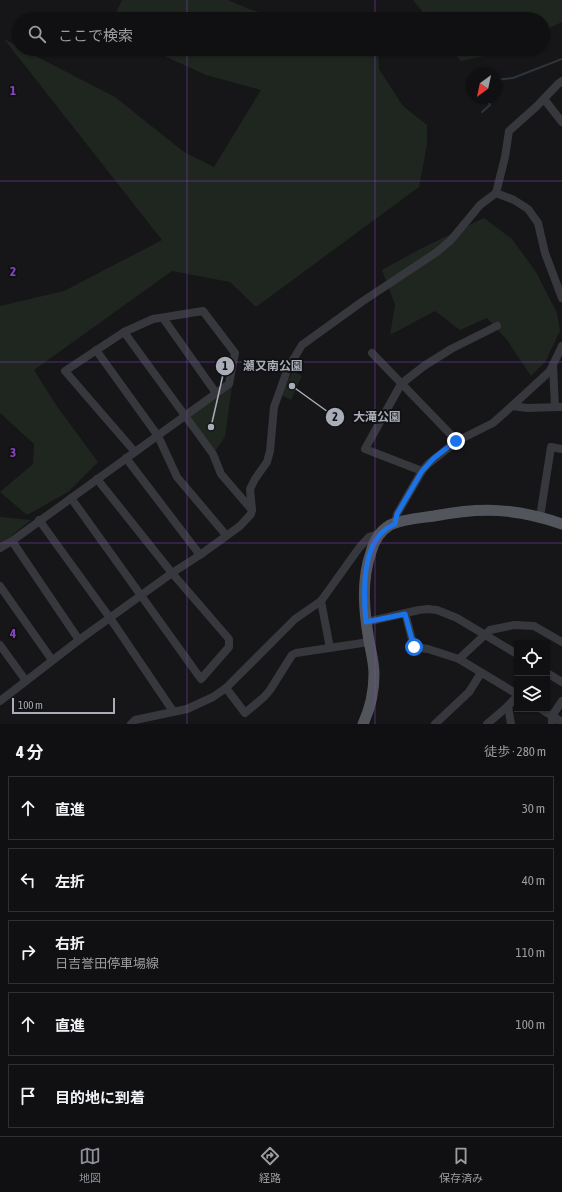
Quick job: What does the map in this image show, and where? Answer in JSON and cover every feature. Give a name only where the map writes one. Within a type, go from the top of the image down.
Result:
[{"type":"main road","points":[[363,724],[369,707],[373,683],[373,663],[366,622],[364,599],[366,570],[372,547],[381,533],[389,526],[395,524],[459,511],[475,510],[504,510],[540,517],[562,524]]},
{"type":"street","points":[[0,701],[79,640],[172,573],[200,555],[246,520],[251,514],[252,510],[250,489],[267,462],[270,451],[274,407],[288,368],[302,346],[363,301],[437,252],[451,240],[480,205],[496,193],[505,157],[509,131],[562,81]]},
{"type":"street","points":[[544,99],[562,122]]},
{"type":"street","points":[[496,193],[528,209],[538,223],[545,253],[560,281],[562,298]]},
{"type":"street","points":[[0,548],[12,541],[229,384],[235,353],[203,311],[152,319],[124,332],[65,371],[135,452]]},
{"type":"street","points":[[163,318],[216,393]]},
{"type":"street","points":[[422,471],[365,449],[401,384],[424,366],[451,349],[497,326]]},
{"type":"street","points":[[124,332],[213,454],[221,474],[252,510]]},
{"type":"street","points":[[395,524],[397,514],[422,471],[434,458],[456,441],[493,423],[550,371],[562,346]]},
{"type":"street","points":[[96,350],[158,436],[177,477],[226,535]]},
{"type":"street","points":[[372,353],[456,441]]},
{"type":"street","points":[[512,406],[528,408],[559,407],[553,365]]},
{"type":"street","points":[[540,517],[551,447],[562,449]]},
{"type":"street","points":[[126,458],[200,555]]},
{"type":"street","points":[[71,498],[201,680],[229,647],[229,639],[172,573],[97,480]]},
{"type":"street","points":[[39,520],[110,618],[173,711]]},
{"type":"street","points":[[131,724],[135,720],[186,709],[226,688],[295,619],[320,601],[368,537],[381,533]]},
{"type":"street","points":[[12,541],[79,640]]},
{"type":"street","points":[[0,586],[52,660]]},
{"type":"street","points":[[320,601],[330,648]]},
{"type":"street","points":[[366,622],[428,609],[437,610],[457,618],[514,652]]},
{"type":"street","points":[[405,614],[414,647],[428,649],[459,659],[514,693]]},
{"type":"street","points":[[459,659],[490,630],[514,625],[534,626],[562,642]]},
{"type":"street","points":[[226,688],[245,713],[270,690],[292,655],[296,653],[369,642]]},
{"type":"street","points":[[0,645],[26,681]]},
{"type":"street","points":[[435,724],[469,692],[481,673]]},
{"type":"street","points":[[550,674],[562,682]]},
{"type":"street","points":[[487,724],[508,706],[514,699]]},
{"type":"street","points":[[552,720],[562,701]]},
{"type":"street","points":[[508,706],[511,724]]},
{"type":"street","points":[[543,712],[552,720],[562,722]]},
{"type":"shaded area","points":[[122,0],[228,0],[259,12],[116,12]]},
{"type":"shaded area","points":[[413,0],[562,0],[562,22],[550,28],[550,12],[422,12]]},
{"type":"shaded area","points":[[4,39],[12,43],[12,49]]},
{"type":"shaded area","points":[[17,56],[36,56],[115,97],[184,152],[214,167],[261,90],[206,75],[164,56],[378,56],[379,69],[403,106],[427,125],[427,145],[419,187],[256,307],[230,282],[172,271],[34,370],[56,405],[98,462],[68,492],[27,515],[0,492],[33,464],[34,444],[0,413],[0,306],[64,291],[162,240]]},
{"type":"shaded area","points":[[457,56],[484,56],[461,61]]},
{"type":"shaded area","points":[[484,218],[512,239],[536,272],[557,313],[560,331],[545,362],[531,376],[507,340],[487,318],[460,330],[435,311],[390,335],[395,305],[382,270],[420,249]]},
{"type":"shaded area","points":[[293,371],[302,376],[291,400],[281,395]]},
{"type":"shaded area","points":[[232,386],[225,437],[213,454],[190,416]]},
{"type":"shaded area","points":[[0,517],[31,520],[0,545]]},
{"type":"waterway","points":[[502,79],[513,78],[562,59]]},
{"type":"waterway","points":[[482,112],[489,104]]},
{"type":"place","name":"大滝公園","points":[[292,386]]},
{"type":"place","name":"瀬又南公園","points":[[211,427]]},
{"type":"route","points":[[414,647],[405,614],[366,622],[364,599],[366,570],[372,547],[376,539],[384,529],[395,524],[397,514],[422,471],[434,458],[456,441]]}]
